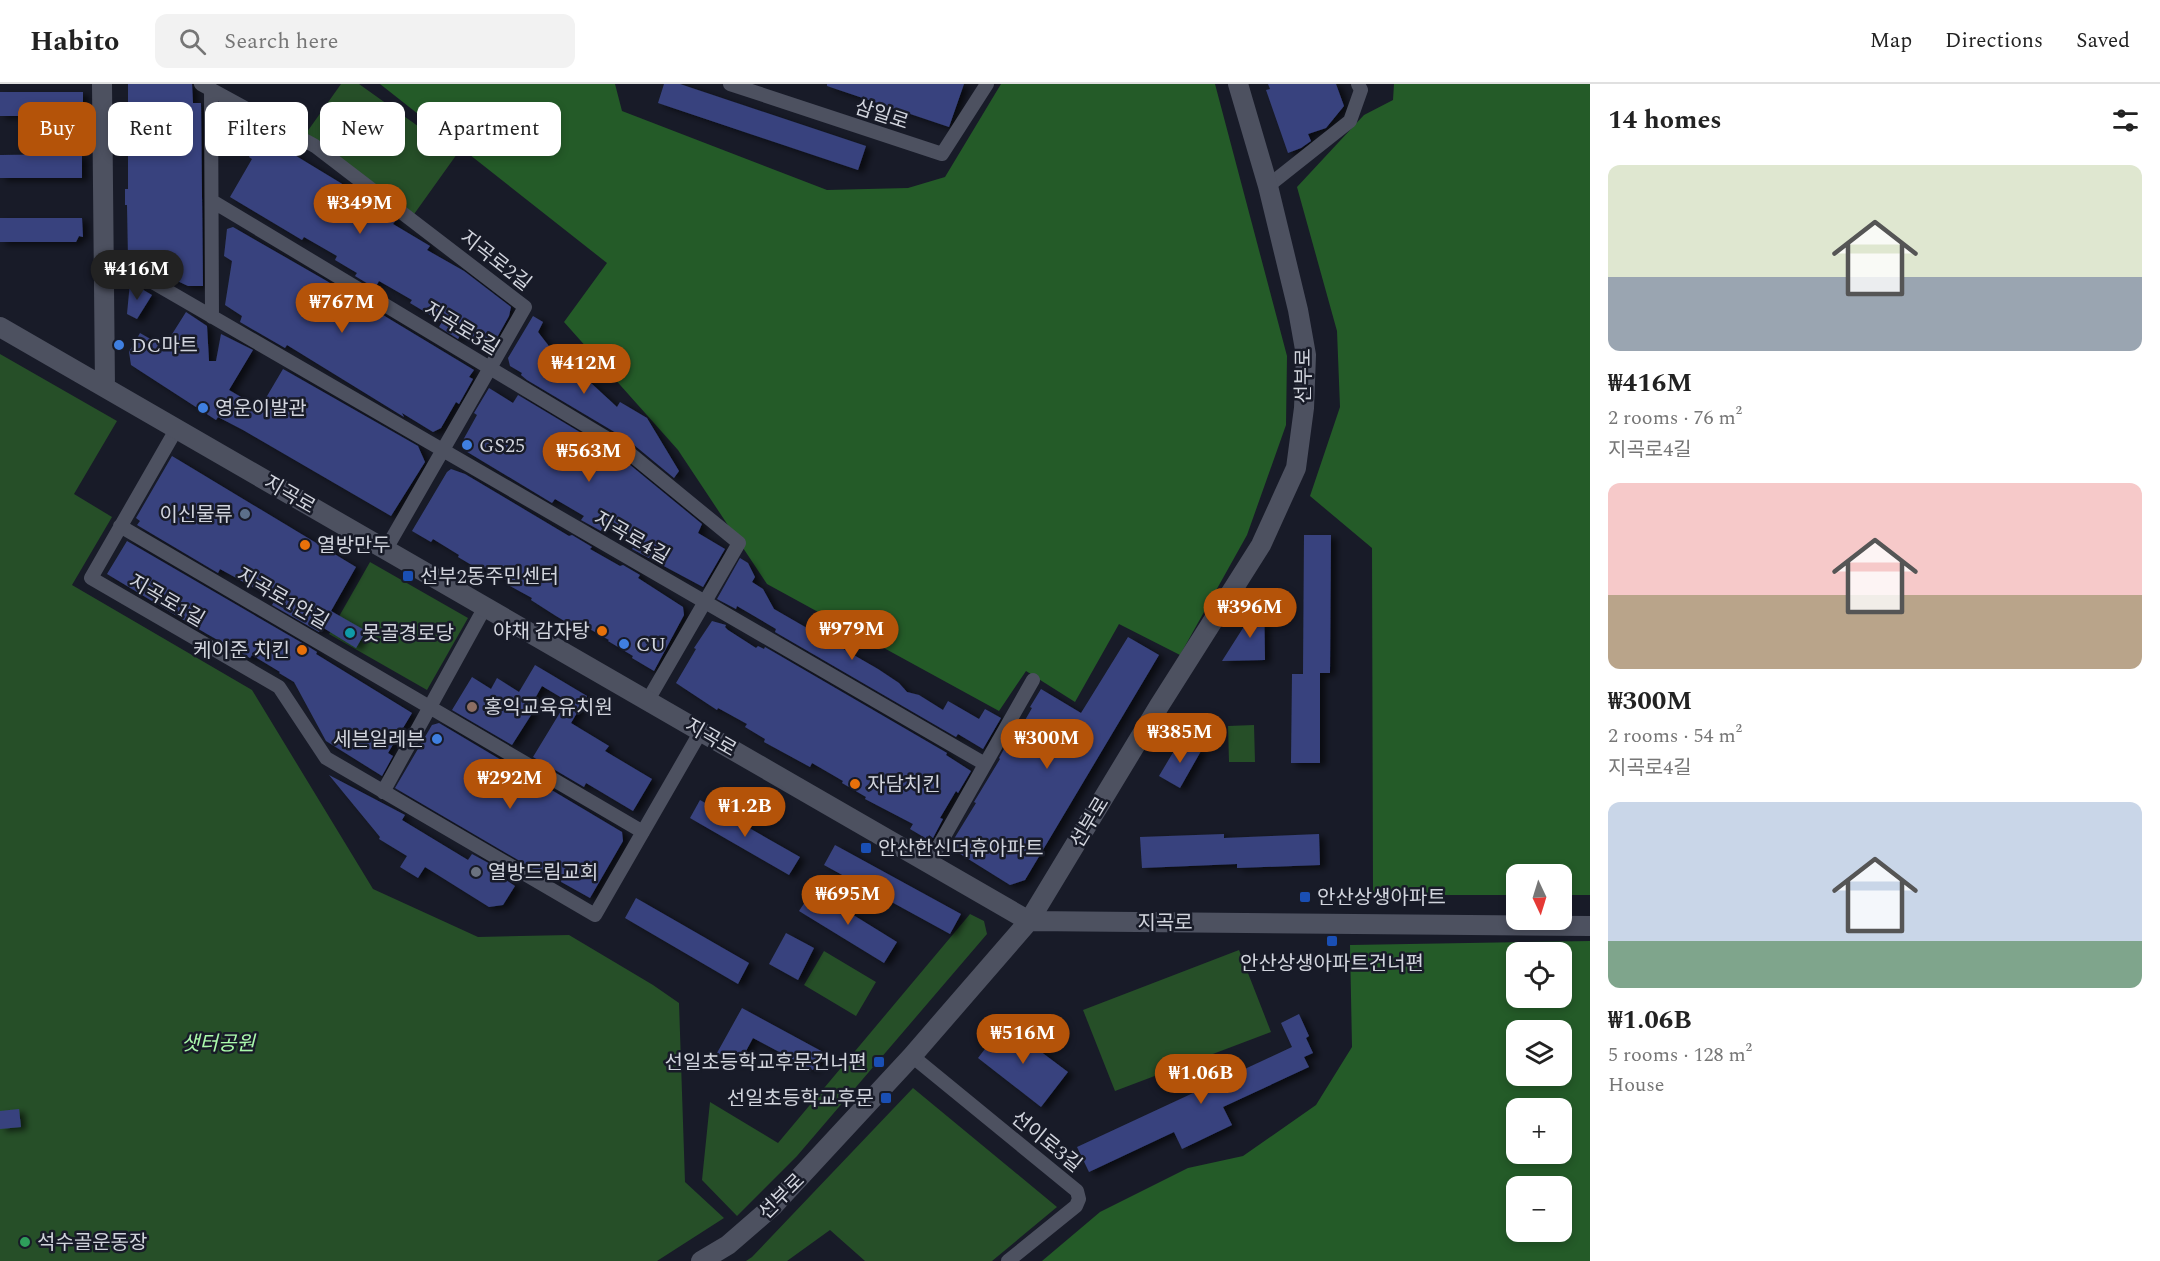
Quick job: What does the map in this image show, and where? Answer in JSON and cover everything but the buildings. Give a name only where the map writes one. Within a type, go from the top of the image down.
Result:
[{"type":"main road","points":[[102,84],[105,387]]},
{"type":"main road","name":"선부로","points":[[701,1261],[728,1245],[773,1206],[912,1056],[1029,921],[1159,706],[1261,545],[1296,468],[1304,408],[1306,355],[1298,310],[1268,186],[1238,84]]},
{"type":"main road","name":"지곡로","points":[[0,327],[1029,921],[1590,926]]},
{"type":"street","name":"삼일로","points":[[730,84],[942,154],[987,84]]},
{"type":"street","points":[[1268,186],[1350,121],[1361,90],[1359,84]]},
{"type":"street","name":"지곡로2길","points":[[206,87],[212,201],[212,317]]},
{"type":"street","name":"지곡로2길","points":[[206,87],[315,146],[525,307],[386,549]]},
{"type":"street","name":"지곡로3길","points":[[212,201],[623,448],[739,543],[648,700]]},
{"type":"street","name":"지곡로4길","points":[[104,254],[985,764]]},
{"type":"street","name":"지곡로1길","points":[[177,428],[91,578],[279,687],[326,758],[595,915],[643,832]]},
{"type":"street","name":"지곡로1안길","points":[[120,526],[643,832]]},
{"type":"street","points":[[383,792],[485,607]]},
{"type":"street","points":[[929,863],[1033,680]]},
{"type":"street","points":[[643,832],[701,731]]},
{"type":"street","name":"선이로3길","points":[[912,1056],[1077,1191],[1079,1200],[1076,1206],[1008,1261]]},
{"type":"green space","points":[[341,84],[359,84],[384,102],[328,102]]},
{"type":"green space","points":[[380,84],[615,84],[622,111],[827,190],[908,188],[945,177],[1001,84],[1215,84],[1287,356],[1286,425],[1247,535],[1180,655],[1119,624],[1075,702],[1026,671],[999,711],[767,584],[678,450],[564,322],[607,263],[471,156],[561,156],[561,102],[417,102],[417,113]]},
{"type":"green space","points":[[1394,84],[1590,84],[1590,895],[1572,895],[1572,864],[1506,864],[1506,895],[1373,895],[1372,548],[1310,496],[1340,407],[1337,331],[1297,187],[1364,115],[1393,100]]},
{"type":"green space","points":[[320,114],[320,152],[308,143],[308,131]]},
{"type":"green space","points":[[405,117],[417,125],[417,156],[456,156],[412,217],[326,156],[405,156]]},
{"type":"green space","name":"샛터공원","points":[[0,354],[117,421],[74,494],[112,517],[72,585],[252,690],[373,889],[478,937],[569,935],[679,1003],[685,1182],[724,1218],[657,1261],[0,1261]]},
{"type":"green space","points":[[370,562],[468,618],[427,690],[329,634]]},
{"type":"green space","points":[[1254,725],[1255,762],[1229,762],[1228,726]]},
{"type":"green space","points":[[970,914],[984,921],[987,934],[797,1156],[737,1216],[702,1180],[710,1102],[778,1143]]},
{"type":"green space","points":[[1590,941],[1590,1261],[1042,1261],[1100,1212],[1188,1168],[1243,1156],[1316,1105],[1352,1047],[1350,945],[1506,942],[1506,1008],[1572,1008],[1572,942],[1530,942]]},
{"type":"green space","points":[[1239,950],[1271,1032],[1115,1091],[1083,1010]]},
{"type":"green space","points":[[824,951],[876,982],[856,1016],[804,985]]},
{"type":"green space","points":[[913,1088],[1057,1207],[992,1261],[865,1261],[830,1230],[787,1261],[746,1261],[752,1257]]},
{"type":"place","name":"DC마트","points":[[119,345]]},
{"type":"place","name":"영운이발관","points":[[203,408]]},
{"type":"place","name":"GS25","points":[[467,445]]},
{"type":"place","name":"이신물류","points":[[245,514]]},
{"type":"place","name":"열방만두","points":[[305,545]]},
{"type":"place","name":"선부2동주민센터","points":[[408,576]]},
{"type":"place","name":"야채 감자탕","points":[[602,631]]},
{"type":"place","name":"못골경로당","points":[[350,633]]},
{"type":"place","name":"CU","points":[[624,644]]},
{"type":"place","name":"케이준 치킨","points":[[302,650]]},
{"type":"place","name":"홍익교육유치원","points":[[472,707]]},
{"type":"place","name":"세븐일레븐","points":[[437,739]]},
{"type":"place","name":"자담치킨","points":[[855,784]]},
{"type":"place","name":"안산한신더휴아파트","points":[[866,848]]},
{"type":"place","name":"열방드림교회","points":[[476,872]]},
{"type":"place","name":"안산상생아파트","points":[[1305,897]]},
{"type":"place","name":"안산상생아파트건너편","points":[[1332,941]]},
{"type":"place","name":"선일초등학교후문건너편","points":[[879,1062]]},
{"type":"place","name":"선일초등학교후문","points":[[886,1098]]},
{"type":"place","name":"석수골운동장","points":[[25,1242]]}]
